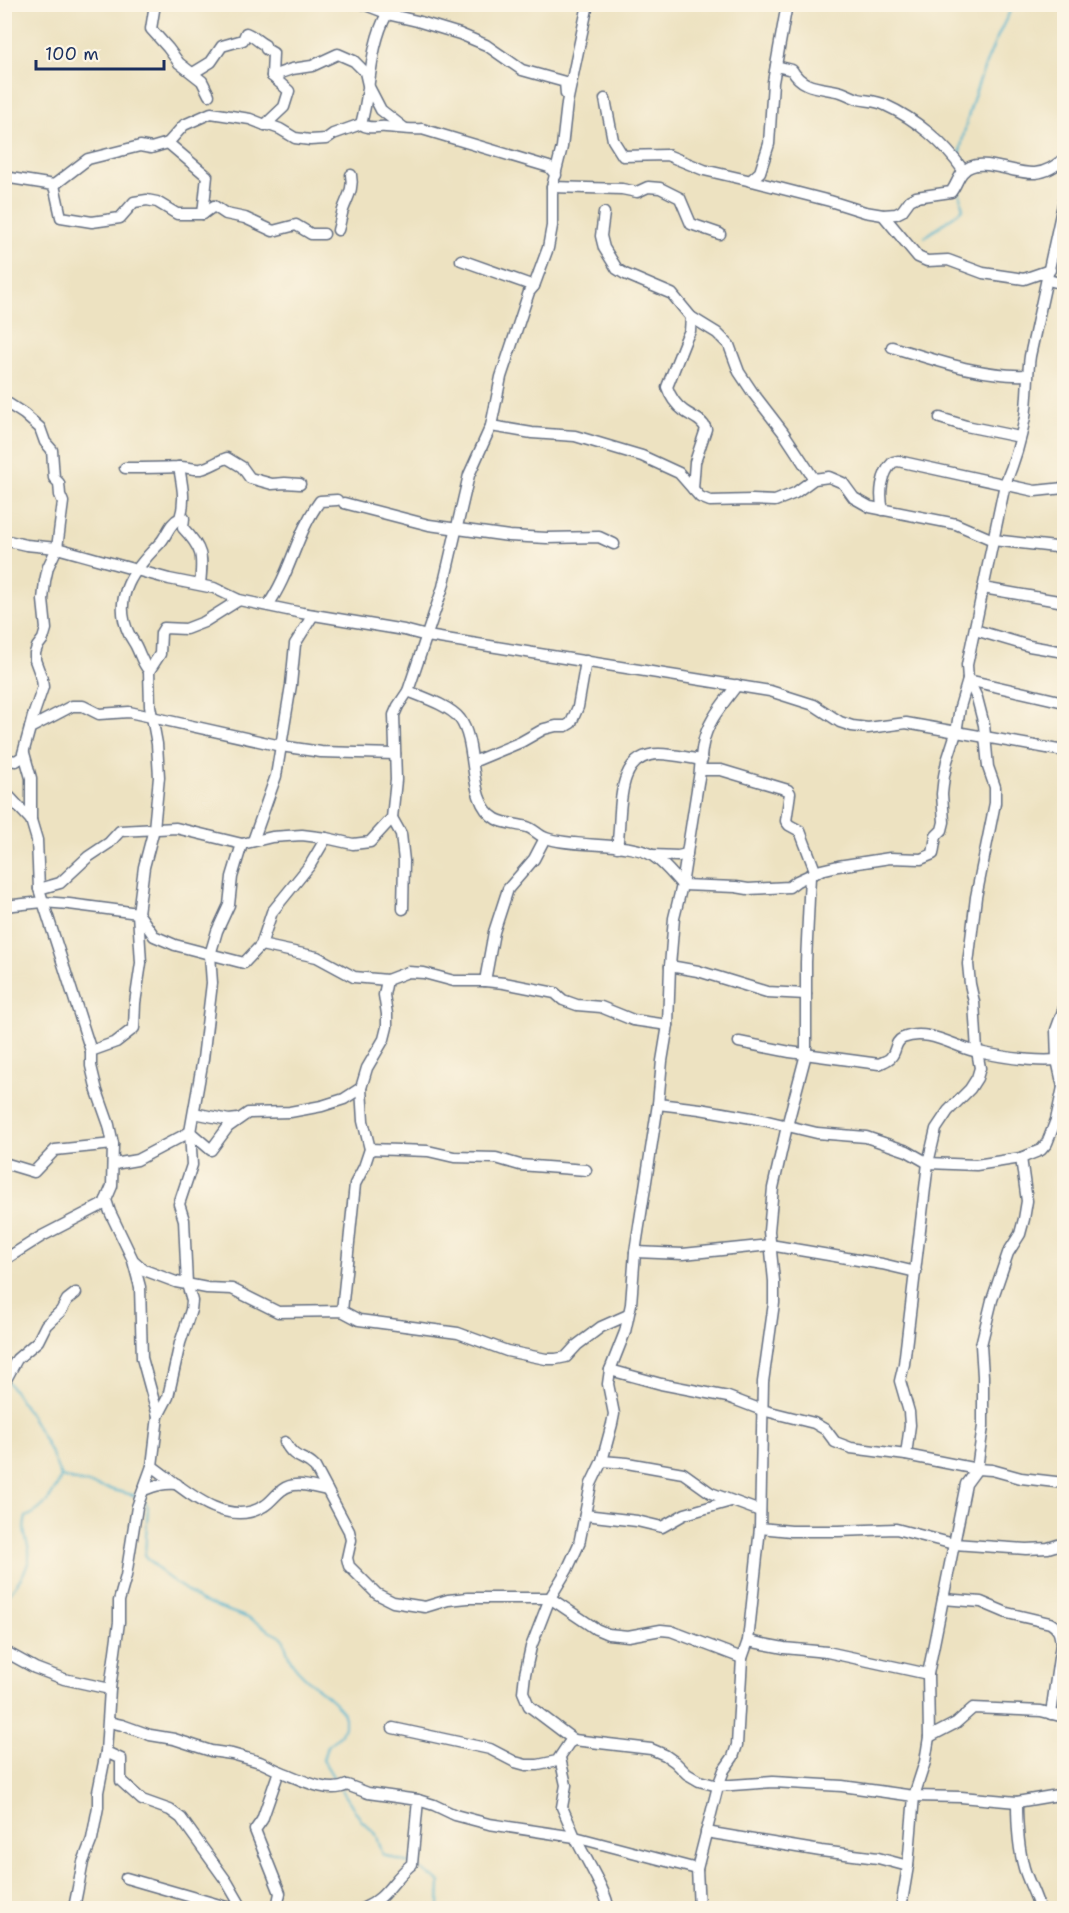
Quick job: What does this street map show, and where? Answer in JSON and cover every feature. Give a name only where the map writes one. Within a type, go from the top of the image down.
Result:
[{"type":"street","points":[[155,4],[152,29],[179,63],[202,81],[209,95]]},
{"type":"street","points":[[363,4],[388,9],[417,21],[460,34],[486,45],[522,70],[565,82],[567,103]]},
{"type":"street","points":[[403,909],[404,861],[401,834],[392,818],[396,780],[394,715],[408,691],[427,636],[443,587],[469,475],[491,426],[501,376],[529,292],[534,286],[548,248],[552,226],[552,187],[562,147],[567,103],[588,4]]},
{"type":"street","points":[[750,180],[760,172],[769,144],[773,82],[788,4]]},
{"type":"street","points":[[361,124],[383,21],[388,9]]},
{"type":"street","points":[[193,74],[211,62],[222,46],[243,40],[246,33],[273,53],[272,76]]},
{"type":"street","points":[[272,76],[292,69],[312,66],[338,54],[354,61],[366,72],[368,85],[381,110],[407,130]]},
{"type":"street","points":[[776,66],[792,70],[813,88],[841,92],[882,103],[909,117],[937,141],[963,170]]},
{"type":"street","points":[[265,125],[284,107],[289,91],[272,76]]},
{"type":"street","points":[[605,99],[613,140],[623,156],[667,155],[684,164],[704,170],[883,215],[902,211],[910,200],[916,197],[951,192],[958,183],[963,170],[973,165],[982,164],[1032,173],[1050,169],[1065,159]]},
{"type":"street","points":[[4,177],[54,185],[88,159],[140,146],[151,148],[168,143],[184,125],[211,113],[250,119],[280,129],[295,138],[310,140],[326,139],[333,134],[361,124]]},
{"type":"street","points":[[361,124],[366,128],[422,129],[549,167],[556,175]]},
{"type":"street","points":[[168,143],[207,176],[203,214]]},
{"type":"street","points":[[338,230],[351,192],[351,175]]},
{"type":"street","points":[[54,185],[61,217],[92,222],[120,218],[134,202],[147,200],[157,202],[177,214],[203,214],[214,206],[226,214],[246,218],[273,231],[296,225],[310,234],[324,234]]},
{"type":"street","points":[[552,187],[622,189],[637,192],[648,187],[660,188],[680,198],[691,224],[720,234]]},
{"type":"street","points":[[906,1455],[910,1425],[909,1412],[900,1381],[916,1272],[928,1163],[936,1129],[948,1111],[970,1089],[980,1068],[968,964],[976,897],[995,803],[994,787],[988,767],[986,738],[977,698],[968,680],[967,665],[1005,484],[1013,466],[1025,416],[1027,375],[1065,201]]},
{"type":"street","points":[[604,213],[601,236],[604,248],[617,269],[672,294],[691,317],[717,333],[729,345],[744,379],[814,479]]},
{"type":"street","points":[[883,215],[918,257],[927,261],[948,260],[983,273],[1024,279],[1049,275],[1065,284]]},
{"type":"street","points":[[461,260],[534,286]]},
{"type":"street","points":[[691,317],[690,331],[667,387],[673,400],[681,409],[699,420],[706,429],[695,462],[693,489]]},
{"type":"street","points":[[892,347],[982,372],[1012,376],[1027,375]]},
{"type":"street","points":[[4,401],[40,428],[45,442],[52,450],[54,478],[59,483],[63,502],[57,548],[48,567],[45,581],[43,600],[46,629],[35,653],[44,687],[33,716],[24,753],[16,761],[4,759]]},
{"type":"street","points":[[940,418],[1020,437]]},
{"type":"street","points":[[491,426],[532,433],[575,436],[632,453],[679,473],[700,497],[710,501],[775,501],[795,493],[814,479],[829,477],[847,487],[854,498],[870,507],[956,524],[993,540],[1065,548]]},
{"type":"street","points":[[125,468],[169,469],[179,466],[198,469],[227,458],[242,467],[250,478],[272,484],[300,484]]},
{"type":"street","points":[[883,510],[881,495],[884,475],[893,462],[898,461],[1035,491],[1065,488]]},
{"type":"street","points":[[149,671],[141,662],[137,648],[128,633],[123,615],[123,597],[135,570],[161,542],[175,520],[180,518],[184,507],[184,495],[179,466]]},
{"type":"street","points":[[268,605],[285,577],[309,516],[320,501],[341,501],[429,525],[508,536],[599,537],[614,544]]},
{"type":"street","points":[[184,518],[183,528],[196,542],[200,554],[202,566],[200,584]]},
{"type":"street","points":[[4,540],[57,548],[169,579],[200,584],[239,600],[313,615],[427,636],[770,691],[814,705],[840,722],[852,726],[868,728],[906,723],[956,734],[1065,751]]},
{"type":"street","points":[[983,588],[1065,602]]},
{"type":"street","points":[[91,1051],[116,1042],[134,1028],[141,963],[138,913],[144,867],[154,829],[159,777],[157,744],[151,717],[149,671],[160,654],[161,633],[164,628],[186,629],[239,600]]},
{"type":"street","points":[[74,1908],[83,1862],[93,1833],[98,1807],[98,1792],[106,1752],[110,1689],[119,1622],[119,1601],[126,1576],[137,1507],[152,1466],[158,1416],[168,1397],[180,1343],[191,1310],[192,1301],[187,1284],[184,1220],[179,1204],[192,1165],[190,1132],[203,1059],[210,994],[210,955],[229,905],[232,878],[276,776],[291,685],[295,644],[313,615]]},
{"type":"street","points":[[975,630],[1029,646],[1065,652]]},
{"type":"street","points":[[473,762],[521,742],[544,729],[566,726],[571,723],[578,707],[586,661]]},
{"type":"street","points":[[652,855],[682,885],[748,889],[789,887],[813,874],[861,861],[890,858],[921,859],[933,854],[936,836],[942,830],[944,822],[942,794],[944,776],[956,734],[969,668]]},
{"type":"street","points":[[968,680],[1065,702]]},
{"type":"street","points":[[737,685],[712,719],[702,745],[701,765],[682,885],[674,918],[668,1025],[635,1251],[628,1315],[625,1332],[610,1370],[608,1384],[614,1414],[602,1461],[591,1484],[579,1544],[550,1598],[528,1658],[523,1692],[529,1706],[574,1740],[651,1749],[665,1755],[699,1781],[718,1786],[773,1782],[842,1786],[914,1796],[1017,1802],[1065,1794]]},
{"type":"street","points":[[408,691],[431,700],[459,718],[464,728],[483,807],[495,819],[531,828],[545,838],[638,850],[652,855],[687,854]]},
{"type":"street","points":[[30,728],[78,705],[99,714],[129,712],[281,746],[321,752],[395,754]]},
{"type":"street","points":[[4,1260],[42,1236],[104,1204],[112,1186],[114,1164],[109,1125],[96,1091],[91,1066],[91,1051],[39,889],[37,840],[31,820],[31,778],[24,753]]},
{"type":"street","points":[[617,847],[621,790],[627,775],[637,762],[648,756],[659,754],[788,790],[790,793],[786,821],[800,831],[813,874],[806,994],[806,1054],[773,1188],[769,1231],[774,1303],[763,1382],[760,1528],[748,1641],[742,1658],[737,1745],[733,1758],[724,1770],[718,1786],[697,1869],[699,1908]]},
{"type":"street","points":[[4,791],[31,820]]},
{"type":"street","points":[[39,889],[60,883],[88,857],[110,843],[120,831],[176,828],[247,843],[272,837],[302,836],[360,844],[370,842],[392,818]]},
{"type":"street","points":[[4,906],[43,902],[138,913],[154,936],[175,945],[244,963],[261,945],[272,912],[310,865],[326,838]]},
{"type":"street","points":[[485,981],[494,932],[508,889],[534,859],[545,838]]},
{"type":"street","points":[[261,945],[317,957],[354,977],[387,980],[408,972],[424,973],[454,981],[485,981],[555,993],[563,1000],[577,1005],[601,1007],[633,1020],[668,1025]]},
{"type":"street","points":[[670,966],[698,971],[767,992],[806,994]]},
{"type":"street","points":[[342,1311],[355,1184],[370,1149],[363,1121],[361,1088],[367,1068],[384,1039],[387,1014],[384,995],[387,980]]},
{"type":"street","points":[[658,1104],[700,1109],[787,1125],[817,1133],[866,1137],[907,1151],[928,1163],[976,1165],[1021,1158],[1041,1150],[1047,1143],[1056,1120],[1064,1088],[1057,1060],[1056,1030],[1065,1008]]},
{"type":"street","points":[[739,1042],[879,1064],[892,1057],[897,1042],[901,1038],[926,1034],[977,1051],[1016,1059],[1057,1060]]},
{"type":"street","points":[[190,1132],[211,1150],[228,1127],[248,1113],[290,1112],[322,1106],[345,1099],[361,1088]]},
{"type":"street","points":[[194,1113],[229,1120],[240,1119]]},
{"type":"street","points":[[114,1164],[136,1160],[190,1132]]},
{"type":"street","points":[[4,1163],[34,1172],[55,1150],[113,1144]]},
{"type":"street","points":[[370,1149],[428,1150],[454,1157],[496,1158],[520,1165],[586,1170]]},
{"type":"street","points":[[901,1908],[908,1866],[914,1796],[925,1762],[929,1737],[928,1674],[966,1484],[977,1469],[983,1426],[981,1345],[992,1300],[1008,1253],[1020,1234],[1027,1201],[1021,1158]]},
{"type":"street","points":[[106,1200],[133,1260],[140,1287],[142,1358],[158,1416]]},
{"type":"street","points":[[635,1251],[683,1254],[770,1245],[916,1272]]},
{"type":"street","points":[[133,1260],[144,1270],[176,1282],[207,1288],[232,1289],[278,1312],[342,1311],[359,1320],[458,1333],[507,1351],[556,1359],[566,1357],[577,1345],[601,1327],[628,1315]]},
{"type":"street","points":[[4,1383],[17,1359],[38,1341],[46,1325],[76,1293]]},
{"type":"street","points":[[610,1370],[661,1384],[728,1396],[762,1410],[814,1423],[826,1430],[835,1442],[851,1449],[906,1455],[992,1470],[1021,1478],[1065,1483]]},
{"type":"street","points":[[285,1442],[292,1455],[315,1467],[351,1536],[349,1566],[384,1599],[404,1605],[425,1607],[448,1600],[468,1598],[550,1598],[596,1629],[608,1634],[628,1636],[662,1630],[671,1631],[742,1658]]},
{"type":"street","points":[[602,1461],[683,1473],[711,1492],[760,1511]]},
{"type":"street","points":[[152,1466],[197,1500],[228,1512],[246,1513],[266,1504],[289,1485],[296,1484],[327,1490]]},
{"type":"street","points":[[960,1466],[966,1484]]},
{"type":"street","points":[[144,1490],[165,1483],[177,1484]]},
{"type":"street","points":[[585,1515],[637,1521],[662,1527],[685,1514],[730,1501]]},
{"type":"street","points":[[760,1528],[838,1531],[896,1529],[954,1544],[1026,1549],[1048,1548],[1065,1543]]},
{"type":"street","points":[[943,1599],[981,1602],[1007,1613],[1050,1623],[1056,1627],[1061,1644],[1051,1714]]},
{"type":"street","points":[[748,1641],[784,1648],[826,1652],[928,1674]]},
{"type":"street","points":[[4,1651],[35,1668],[63,1679],[110,1689]]},
{"type":"street","points":[[929,1737],[956,1723],[973,1708],[1041,1711],[1065,1717]]},
{"type":"street","points":[[109,1722],[150,1735],[174,1738],[211,1751],[260,1762],[322,1787],[340,1788],[347,1785],[368,1793],[418,1800],[455,1815],[489,1824],[575,1837],[697,1869]]},
{"type":"street","points":[[393,1728],[490,1749],[526,1765],[549,1763],[560,1758],[569,1743],[574,1740]]},
{"type":"street","points":[[106,1752],[121,1759],[121,1781],[135,1794],[142,1800],[170,1810],[181,1818],[227,1882],[242,1908]]},
{"type":"street","points":[[560,1758],[566,1785],[562,1807],[582,1853],[608,1900],[608,1908]]},
{"type":"street","points":[[277,1908],[280,1893],[255,1830],[262,1820],[279,1771]]},
{"type":"street","points":[[364,1908],[376,1903],[411,1864],[418,1800]]},
{"type":"street","points":[[1017,1802],[1020,1853],[1039,1908]]},
{"type":"street","points":[[706,1832],[866,1856],[908,1866]]},
{"type":"street","points":[[126,1878],[230,1908]]},
{"type":"waterway","points":[[959,158],[980,79],[1014,4]]},
{"type":"waterway","points":[[925,237],[963,209],[958,187]]},
{"type":"waterway","points":[[4,1600],[22,1576],[28,1563],[29,1550],[24,1530],[26,1517],[48,1501],[61,1477],[38,1428],[8,1382]]},
{"type":"waterway","points":[[61,1477],[137,1496]]},
{"type":"waterway","points":[[144,1501],[148,1507],[145,1555],[163,1574],[201,1601],[248,1618],[283,1638],[290,1658],[298,1671],[344,1713],[344,1726],[340,1736],[327,1746],[323,1760],[337,1783]]},
{"type":"waterway","points":[[342,1790],[361,1820],[376,1834],[383,1855],[409,1863]]},
{"type":"waterway","points":[[414,1865],[440,1882],[439,1908]]}]
